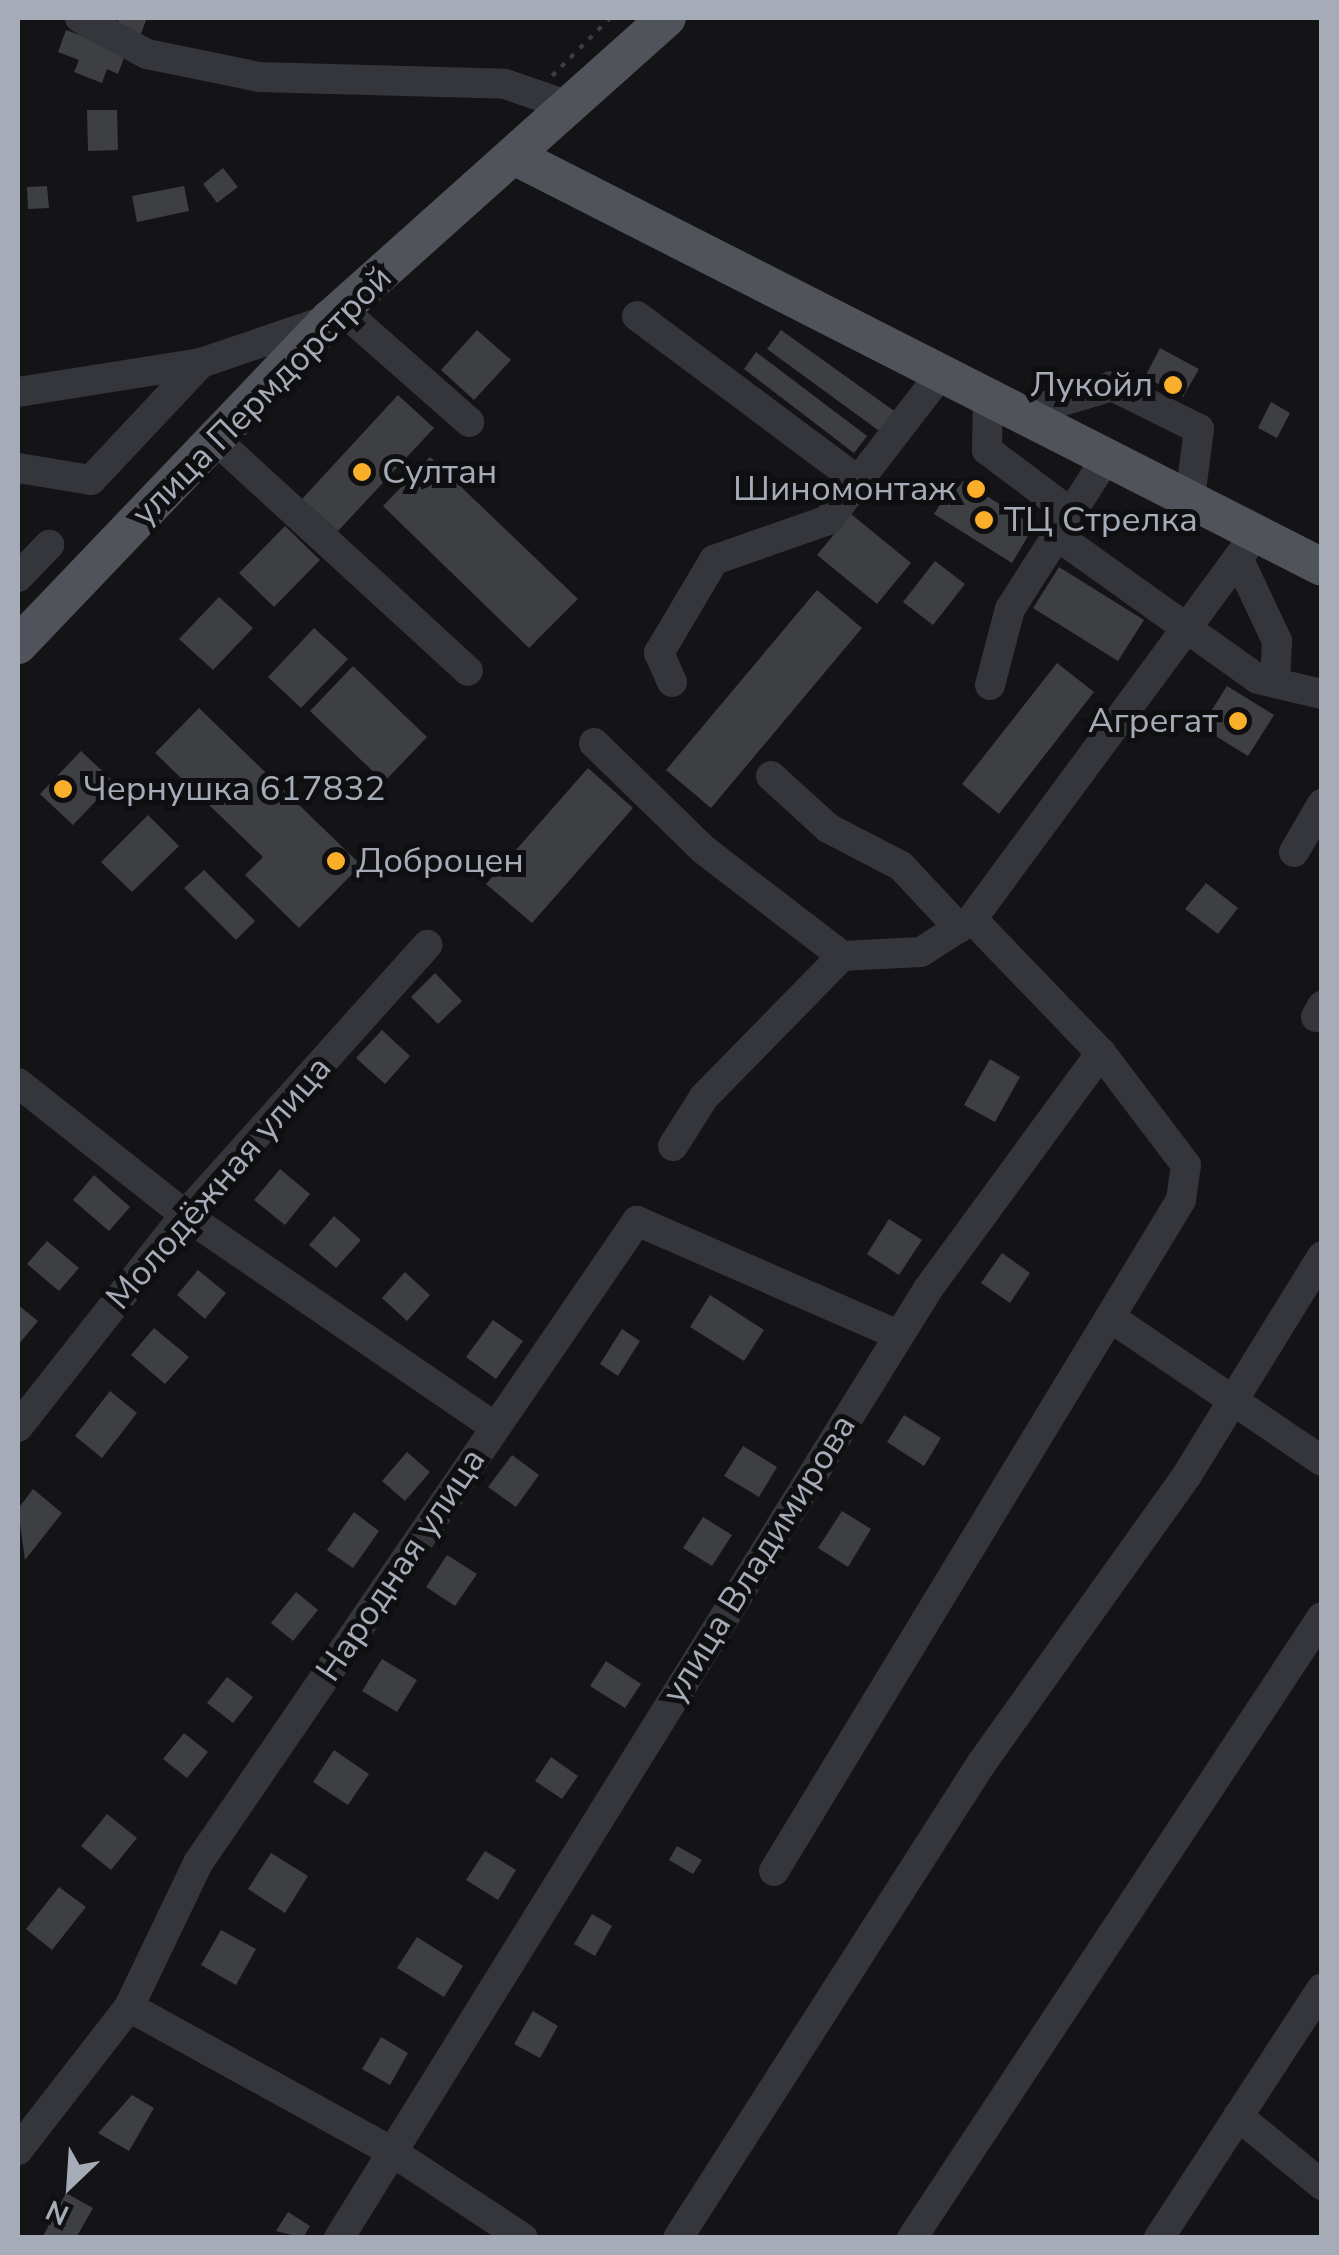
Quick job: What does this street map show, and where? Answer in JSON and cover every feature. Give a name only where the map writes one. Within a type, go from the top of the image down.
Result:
[{"type":"main road","name":"улица Пермдорстрой","points":[[18,645],[335,314],[516,157],[667,18]]},
{"type":"main road","points":[[516,157],[1190,498],[1247,546],[1322,568]]},
{"type":"street","points":[[80,18],[147,54],[260,77],[505,84],[572,107]]},
{"type":"street","points":[[18,391],[201,363],[335,314],[468,422]]},
{"type":"street","points":[[637,316],[860,483]]},
{"type":"street","points":[[18,468],[91,480],[201,363]]},
{"type":"street","points":[[672,682],[659,653],[714,560],[828,520],[941,374]]},
{"type":"street","points":[[1190,498],[1199,430],[1112,386],[1004,406],[987,450],[1064,524],[1187,627],[1275,684],[1322,694]]},
{"type":"street","points":[[215,438],[468,671]]},
{"type":"street","points":[[990,685],[1010,609],[1107,457]]},
{"type":"street","points":[[18,577],[49,544]]},
{"type":"street","points":[[594,744],[704,850],[842,956],[921,952],[965,924],[1247,546]]},
{"type":"street","points":[[1247,546],[1277,641],[1275,684]]},
{"type":"street","points":[[771,776],[828,828],[901,866],[965,924],[1102,1053],[1186,1165],[1181,1200],[1114,1320],[774,1872]]},
{"type":"street","points":[[1294,852],[1322,804]]},
{"type":"street","name":"Молодёжная улица","points":[[18,1427],[184,1215],[427,945]]},
{"type":"street","points":[[673,1146],[704,1096],[842,956]]},
{"type":"street","name":"улица Владимирова","points":[[339,2238],[898,1335],[1102,1053]]},
{"type":"street","points":[[18,1084],[184,1215],[492,1426]]},
{"type":"street","name":"Народная улица","points":[[18,2150],[130,2007],[198,1863],[492,1426],[637,1221],[898,1335]]},
{"type":"street","points":[[680,2237],[980,1764],[1187,1475],[1229,1399],[1322,1256]]},
{"type":"street","points":[[1114,1320],[1322,1461]]},
{"type":"street","points":[[912,2238],[1322,1617]]},
{"type":"street","points":[[1160,2238],[1322,1988]]},
{"type":"street","points":[[130,2007],[391,2151],[523,2238]]},
{"type":"street","points":[[1238,2116],[1322,2185]]},
{"type":"path","points":[[535,95],[610,18]]},
{"type":"building","points":[[119,18],[147,18],[140,36],[115,26]]},
{"type":"building","points":[[66,30],[126,52],[118,74],[107,69],[102,83],[74,72],[79,60],[58,52]]},
{"type":"building","points":[[87,110],[117,110],[118,150],[88,151]]},
{"type":"building","points":[[223,168],[238,187],[217,203],[203,184]]},
{"type":"building","points":[[47,186],[49,208],[28,209],[27,187]]},
{"type":"building","points":[[184,186],[189,211],[137,222],[132,196]]},
{"type":"building","points":[[477,330],[511,360],[474,400],[441,370]]},
{"type":"building","points":[[781,330],[897,413],[882,433],[767,349]]},
{"type":"building","points":[[1160,348],[1199,369],[1183,397],[1145,377]]},
{"type":"building","points":[[756,352],[867,436],[854,453],[744,369]]},
{"type":"building","points":[[398,395],[434,428],[338,531],[302,499]]},
{"type":"building","points":[[1271,402],[1290,413],[1277,438],[1258,428]]},
{"type":"building","points":[[430,457],[578,599],[529,648],[383,506]]},
{"type":"building","name":"ТЦ Стрелка","points":[[957,477],[1034,526],[1012,563],[934,514]]},
{"type":"building","points":[[851,514],[911,563],[877,604],[817,555]]},
{"type":"building","points":[[285,526],[320,560],[274,607],[239,573]]},
{"type":"building","points":[[935,561],[965,584],[933,625],[903,602]]},
{"type":"building","points":[[1059,567],[1144,620],[1118,661],[1033,608]]},
{"type":"building","points":[[817,590],[862,628],[711,808],[666,770]]},
{"type":"building","points":[[219,597],[253,628],[213,670],[179,639]]},
{"type":"building","points":[[314,628],[348,659],[301,708],[268,677]]},
{"type":"building","points":[[1057,663],[1094,692],[999,814],[962,784]]},
{"type":"building","points":[[353,666],[427,737],[384,782],[310,711]]},
{"type":"building","name":"Агрегат","points":[[1227,686],[1274,715],[1248,756],[1201,727]]},
{"type":"building","points":[[199,708],[361,865],[299,928],[245,875],[263,857],[155,753]]},
{"type":"building","points":[[81,751],[114,782],[73,825],[40,794]]},
{"type":"building","points":[[588,768],[633,808],[532,923],[486,884]]},
{"type":"building","points":[[148,815],[179,846],[132,892],[101,862]]},
{"type":"building","points":[[204,870],[255,921],[236,940],[184,888]]},
{"type":"building","points":[[1206,883],[1238,908],[1218,934],[1185,909]]},
{"type":"building","points":[[435,973],[462,1001],[438,1024],[411,997]]},
{"type":"building","points":[[382,1030],[410,1056],[385,1084],[356,1058]]},
{"type":"building","points":[[990,1059],[1020,1077],[995,1122],[964,1105]]},
{"type":"building","points":[[280,1169],[310,1194],[285,1225],[254,1200]]},
{"type":"building","points":[[94,1175],[130,1207],[109,1231],[73,1200]]},
{"type":"building","points":[[334,1216],[361,1240],[336,1268],[309,1245]]},
{"type":"building","points":[[889,1219],[922,1240],[899,1275],[867,1254]]},
{"type":"building","points":[[47,1241],[79,1268],[59,1291],[27,1264]]},
{"type":"building","points":[[1002,1253],[1030,1273],[1010,1303],[981,1283]]},
{"type":"building","points":[[198,1270],[226,1293],[205,1319],[177,1295]]},
{"type":"building","points":[[405,1272],[430,1295],[407,1321],[382,1298]]},
{"type":"building","points":[[710,1295],[764,1330],[744,1361],[690,1327]]},
{"type":"building","points":[[18,1305],[38,1321],[18,1345]]},
{"type":"building","points":[[493,1320],[523,1341],[496,1379],[466,1357]]},
{"type":"building","points":[[154,1328],[189,1357],[165,1384],[131,1355]]},
{"type":"building","points":[[622,1329],[640,1341],[618,1376],[600,1364]]},
{"type":"building","points":[[110,1391],[137,1413],[102,1458],[75,1436]]},
{"type":"building","points":[[904,1415],[941,1438],[924,1466],[887,1442]]},
{"type":"building","points":[[743,1446],[777,1467],[759,1497],[724,1476]]},
{"type":"building","points":[[407,1452],[430,1472],[405,1501],[382,1481]]},
{"type":"building","points":[[512,1455],[539,1475],[516,1507],[488,1487]]},
{"type":"building","points":[[33,1489],[62,1513],[25,1560],[18,1509]]},
{"type":"building","points":[[842,1511],[871,1529],[848,1567],[818,1548]]},
{"type":"building","points":[[354,1512],[379,1531],[353,1568],[327,1550]]},
{"type":"building","points":[[703,1517],[732,1535],[712,1566],[683,1548]]},
{"type":"building","points":[[447,1555],[477,1574],[455,1606],[426,1587]]},
{"type":"building","points":[[296,1592],[318,1610],[293,1641],[271,1623]]},
{"type":"building","points":[[382,1659],[417,1680],[397,1712],[362,1691]]},
{"type":"building","points":[[606,1661],[641,1684],[625,1708],[590,1686]]},
{"type":"building","points":[[227,1677],[253,1697],[233,1723],[207,1703]]},
{"type":"building","points":[[184,1733],[208,1752],[187,1778],[163,1759]]},
{"type":"building","points":[[334,1750],[369,1774],[348,1805],[313,1782]]},
{"type":"building","points":[[551,1757],[578,1776],[562,1799],[535,1781]]},
{"type":"building","points":[[107,1814],[137,1838],[111,1870],[81,1846]]},
{"type":"building","points":[[677,1846],[702,1860],[693,1874],[669,1860]]},
{"type":"building","points":[[485,1851],[516,1870],[498,1900],[466,1880]]},
{"type":"building","points":[[271,1853],[308,1876],[285,1913],[248,1889]]},
{"type":"building","points":[[59,1887],[86,1907],[52,1950],[26,1929]]},
{"type":"building","points":[[592,1914],[612,1926],[595,1956],[574,1944]]},
{"type":"building","points":[[221,1930],[256,1949],[236,1985],[201,1965]]},
{"type":"building","points":[[417,1937],[463,1966],[444,1997],[397,1968]]},
{"type":"building","points":[[533,2011],[558,2026],[540,2058],[514,2044]]},
{"type":"building","points":[[381,2037],[408,2053],[390,2085],[362,2069]]},
{"type":"building","points":[[132,2095],[154,2108],[129,2151],[98,2133]]},
{"type":"building","points":[[66,2193],[93,2208],[76,2238],[42,2238]]},
{"type":"building","points":[[288,2212],[310,2226],[303,2238],[276,2231]]},
{"type":"place","name":"Лукойл","points":[[1173,385]]},
{"type":"place","name":"Султан","points":[[362,472]]},
{"type":"place","name":"Шиномонтаж","points":[[976,489]]},
{"type":"place","name":"ТЦ Стрелка","points":[[984,520]]},
{"type":"place","name":"Агрегат","points":[[1238,721]]},
{"type":"place","name":"Чернушка 617832","points":[[63,789]]},
{"type":"place","name":"Доброцен","points":[[336,861]]}]
